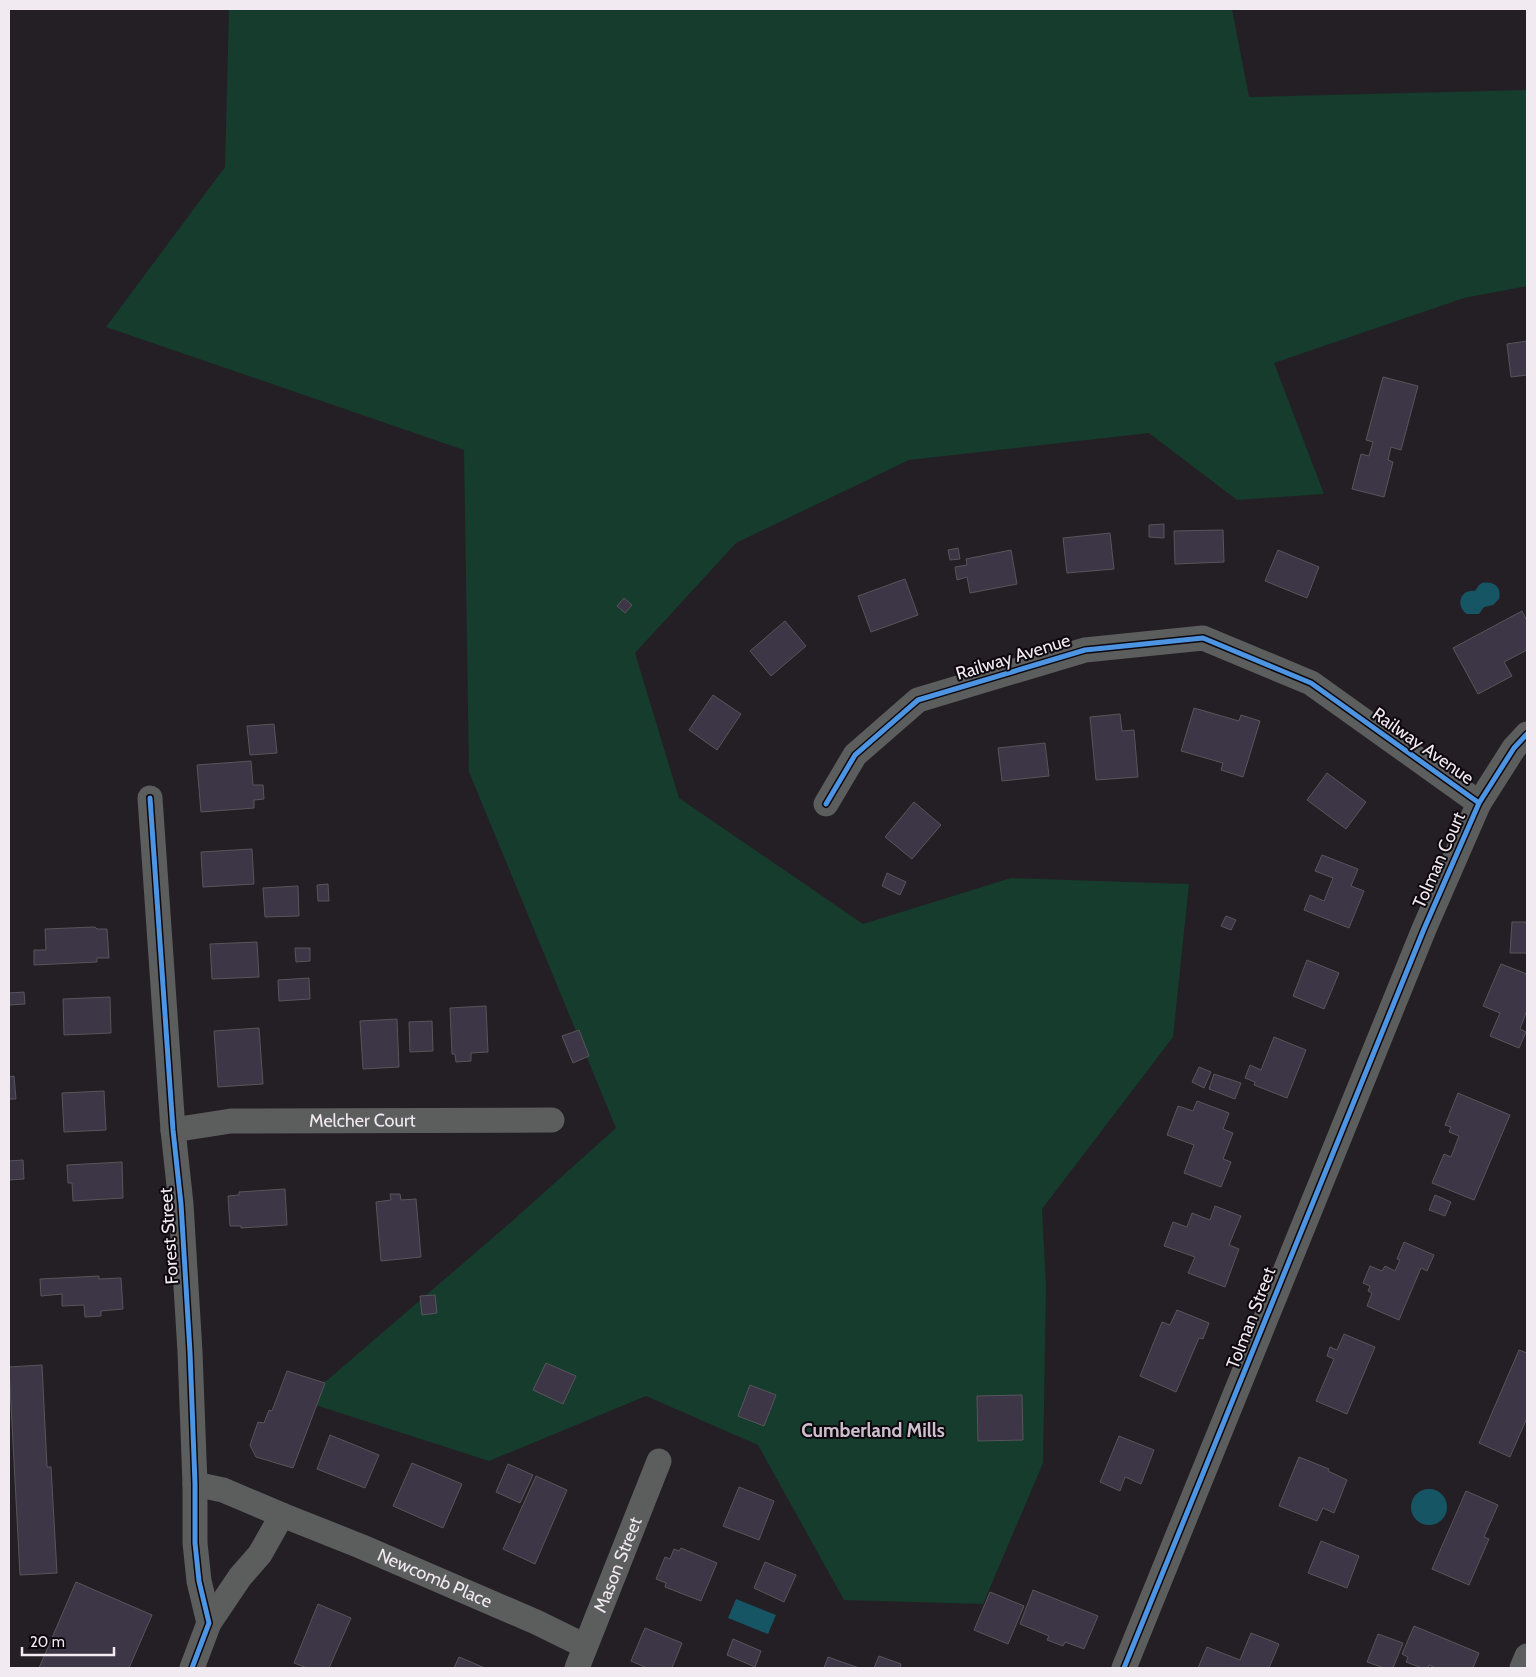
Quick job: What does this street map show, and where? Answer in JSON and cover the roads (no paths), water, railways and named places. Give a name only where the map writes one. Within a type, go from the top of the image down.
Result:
[{"type":"street","name":"Railway Avenue","points":[[826,804],[854,755],[918,700],[1085,650],[1203,638],[1310,683],[1479,803]]},
{"type":"street","name":"Tolman Court","points":[[1404,978],[1479,803],[1514,748],[1527,734]]},
{"type":"street","name":"Forest Street","points":[[150,798],[173,1130],[181,1204],[190,1352],[195,1484],[195,1543],[199,1581],[209,1623]]},
{"type":"street","name":"Tolman Street","points":[[1124,1668],[1404,978]]},
{"type":"street","name":"Melcher Court","points":[[173,1130],[231,1120],[552,1120]]},
{"type":"street","name":"Mason Street","points":[[581,1657],[659,1461]]},
{"type":"street","name":"Newcomb Place","points":[[195,1484],[223,1490],[536,1622],[581,1657]]},
{"type":"street","points":[[192,1668],[209,1623],[240,1577],[260,1554],[282,1516]]},
{"type":"street","points":[[1522,1668],[1527,1656]]},
{"type":"water","points":[[1482,583],[1490,583],[1496,586],[1500,595],[1499,599],[1493,605],[1484,607],[1479,614],[1467,614],[1461,607],[1461,599],[1466,593],[1475,591]]},
{"type":"water","points":[[1429,1489],[1436,1490],[1442,1494],[1446,1500],[1446,1514],[1442,1520],[1436,1524],[1429,1525],[1422,1524],[1416,1520],[1412,1514],[1411,1507],[1412,1500],[1416,1494],[1422,1490]]},
{"type":"water","points":[[736,1599],[776,1615],[768,1634],[728,1618]]},
{"type":"district","name":"Cumberland Mills","points":[[873,1430]]}]
